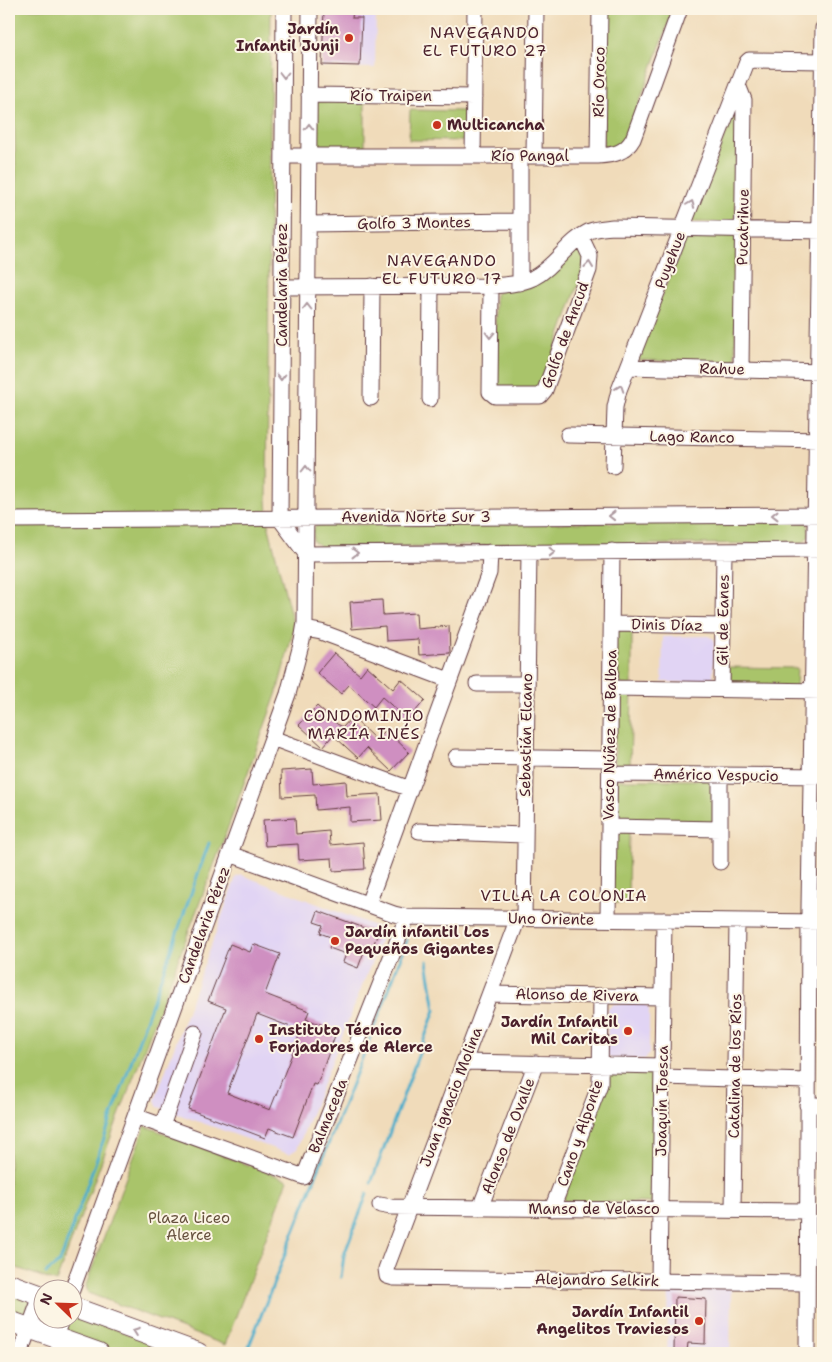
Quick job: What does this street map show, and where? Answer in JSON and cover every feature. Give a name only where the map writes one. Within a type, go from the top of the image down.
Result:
[{"type":"main road","points":[[9,1284],[32,1292]]},
{"type":"main road","points":[[82,1311],[198,1353]]},
{"type":"main road","points":[[9,1321],[29,1328]]},
{"type":"main road","points":[[61,1330],[98,1353]]},
{"type":"street","name":"Candelaria Pérez","points":[[280,519],[284,9]]},
{"type":"street","name":"Candelaria Pérez","points":[[76,1280],[288,694],[304,629],[310,9]]},
{"type":"street","points":[[473,156],[475,9]]},
{"type":"street","points":[[520,283],[520,221],[527,156],[536,9]]},
{"type":"street","name":"Río Oroco","points":[[598,156],[600,9]]},
{"type":"street","name":"Río Pangal","points":[[283,156],[598,156],[622,152],[629,146],[633,138],[680,9]]},
{"type":"street","points":[[807,1353],[807,1082],[816,922],[823,28]]},
{"type":"street","name":"Puyehue","points":[[613,466],[616,398],[747,62],[749,60],[823,61]]},
{"type":"street","name":"Pucatrihue","points":[[738,85],[744,100],[740,370]]},
{"type":"street","name":"Río Traipen","points":[[309,96],[474,96]]},
{"type":"street","name":"Golfo 3 Montes","points":[[308,224],[520,221]]},
{"type":"street","points":[[282,287],[491,286],[520,283],[544,271],[581,237],[594,230],[613,227],[821,231]]},
{"type":"street","name":"Golfo de Ancud","points":[[491,286],[491,394],[495,396],[540,396],[546,390],[589,270],[590,256],[581,237]]},
{"type":"street","points":[[371,398],[372,286]]},
{"type":"street","points":[[430,399],[431,286]]},
{"type":"street","name":"Rahue","points":[[628,367],[820,372]]},
{"type":"street","name":"Lago Ranco","points":[[568,435],[820,440]]},
{"type":"street","name":"Avenida Norte Sur 3","points":[[9,520],[819,515]]},
{"type":"street","points":[[280,519],[306,554],[819,550]]},
{"type":"street","name":"Gil de Eanes","points":[[722,690],[724,551]]},
{"type":"street","points":[[368,904],[489,571],[490,552]]},
{"type":"street","name":"Sebastián Elcano","points":[[521,918],[525,835],[529,552]]},
{"type":"street","name":"Vasco Núñez de Balboa","points":[[608,919],[612,552]]},
{"type":"street","name":"Dinis Díaz","points":[[612,624],[723,626]]},
{"type":"street","points":[[304,629],[321,632],[449,680]]},
{"type":"street","points":[[477,684],[527,684]]},
{"type":"street","points":[[611,688],[818,691]]},
{"type":"street","points":[[272,738],[410,789]]},
{"type":"street","name":"Américo Vespucio","points":[[456,757],[526,758],[720,775],[817,776]]},
{"type":"street","points":[[720,775],[720,862]]},
{"type":"street","points":[[609,827],[720,829]]},
{"type":"street","points":[[419,831],[525,835]]},
{"type":"street","name":"Uno Oriente","points":[[230,854],[407,917],[816,922]]},
{"type":"street","name":"Balmaceda","points":[[162,1126],[304,1177],[407,917]]},
{"type":"street","name":"Juan ignacio Molina","points":[[387,1276],[386,1269],[490,994],[521,918]]},
{"type":"street","name":"Joaquín Toesca","points":[[659,1281],[664,920]]},
{"type":"street","name":"Catalina de los Ríos","points":[[733,1210],[737,921]]},
{"type":"street","name":"Alonso de Rivera","points":[[490,994],[663,997]]},
{"type":"street","name":"Cano y Alponte","points":[[552,1209],[599,1088],[601,996]]},
{"type":"street","points":[[135,1116],[162,1126],[196,1033]]},
{"type":"street","points":[[464,1062],[601,1064],[734,1079],[807,1082]]},
{"type":"street","name":"Alonso de Ovalle","points":[[480,1208],[536,1063]]},
{"type":"street","points":[[807,1105],[823,1105]]},
{"type":"street","name":"Manso de Velasco","points":[[380,1206],[409,1208],[807,1211]]},
{"type":"street","name":"Alejandro Selkirk","points":[[387,1276],[394,1278],[807,1283]]},
{"type":"street","points":[[20,1353],[32,1321]]},
{"type":"shaded area","name":"Jardín Infantil Junji","points":[[323,9],[376,9],[375,68],[322,67]]},
{"type":"shaded area","points":[[708,636],[714,639],[713,677],[709,683],[662,682],[663,637]]},
{"type":"shaded area","name":"Instituto Técnico Forjadores de Alerce","points":[[242,875],[380,928],[383,934],[297,1149],[289,1154],[158,1107],[155,1100],[236,877]]},
{"type":"shaded area","name":"Jardín Infantil Mil Caritas","points":[[614,1004],[645,1004],[649,1009],[649,1054],[645,1059],[611,1059],[607,1055],[608,1009]]},
{"type":"shaded area","name":"Jardín Infantil Angelitos Traviesos","points":[[669,1287],[731,1288],[730,1353],[667,1353]]},
{"type":"green space","points":[[11,9],[271,9],[267,500],[269,528],[294,628],[277,692],[223,841],[57,1280],[50,1280],[9,1265],[9,213],[17,212]]},
{"type":"green space","points":[[608,9],[665,9],[669,11],[671,16],[626,139],[617,147],[603,149],[605,11]]},
{"type":"green space","points":[[365,99],[365,150],[317,149],[315,105],[317,101]]},
{"type":"green space","points":[[739,101],[735,223],[693,222],[691,221]]},
{"type":"green space","name":"Multicancha","points":[[410,110],[464,111],[464,141],[409,140]]},
{"type":"green space","points":[[687,234],[733,235],[737,238],[735,363],[636,360]]},
{"type":"green space","points":[[579,245],[587,260],[540,391],[496,390],[495,294]]},
{"type":"green space","points":[[805,521],[808,524],[809,536],[802,543],[321,547],[313,541],[313,530],[317,525]]},
{"type":"green space","points":[[632,627],[632,686],[617,684],[615,632]]},
{"type":"green space","points":[[725,667],[797,668],[796,688],[727,684]]},
{"type":"green space","points":[[632,692],[630,766],[618,766],[615,764],[615,695]]},
{"type":"green space","points":[[614,780],[713,780],[715,823],[617,825]]},
{"type":"green space","points":[[629,830],[628,903],[611,903],[614,833]]},
{"type":"green space","points":[[604,1070],[656,1070],[655,1203],[563,1201]]},
{"type":"green space","name":"Plaza Liceo Alerce","points":[[145,1126],[288,1180],[225,1345],[88,1293],[86,1285]]},
{"type":"green space","points":[[9,1292],[31,1301],[29,1317],[9,1315]]},
{"type":"green space","points":[[82,1317],[181,1353],[115,1353],[65,1335],[65,1330],[82,1330]]},
{"type":"building","name":"Jardín Infantil Junji","points":[[324,9],[353,9],[352,18],[362,18],[360,66],[322,65]]},
{"type":"building","points":[[382,600],[383,615],[416,613],[417,629],[449,626],[450,653],[419,655],[418,639],[386,641],[385,626],[352,629],[350,602]]},
{"type":"building","points":[[334,653],[360,675],[367,666],[393,689],[401,679],[425,700],[408,720],[382,697],[374,707],[349,685],[341,694],[317,673]]},
{"type":"building","points":[[317,706],[343,727],[352,717],[376,740],[386,730],[409,752],[391,771],[367,748],[358,758],[333,735],[323,747],[299,725]]},
{"type":"building","points":[[312,769],[313,784],[346,781],[347,796],[380,794],[382,820],[350,822],[350,807],[316,810],[315,795],[282,797],[281,771]]},
{"type":"building","points":[[295,818],[296,834],[329,831],[330,845],[363,842],[365,869],[333,871],[332,858],[299,860],[298,844],[265,846],[263,820]]},
{"type":"building","points":[[318,911],[378,933],[371,951],[365,949],[358,968],[343,962],[346,954],[329,948],[333,938],[320,933],[323,925],[314,922]]},
{"type":"building","points":[[230,944],[250,952],[253,944],[280,954],[265,994],[309,1011],[306,1019],[337,1030],[317,1085],[313,1084],[293,1137],[269,1128],[265,1138],[188,1109],[226,1008],[208,1001]],"holes":[[[257,1014],[301,1031],[270,1110],[227,1093]]]},
{"type":"building","points":[[675,1297],[706,1299],[705,1344],[688,1343],[687,1351],[674,1351]]},
{"type":"waterway","points":[[46,1273],[60,1262],[209,843]]},
{"type":"waterway","points":[[249,1346],[407,940]]},
{"type":"waterway","points":[[371,1183],[435,1010],[427,961]]},
{"type":"waterway","points":[[341,1277],[344,1255],[367,1194]]},
{"type":"place","name":"Jardín Infantil Junji","points":[[349,38]]},
{"type":"place","name":"Multicancha","points":[[437,125]]},
{"type":"place","name":"Jardín infantil Los Pequeños Gigantes","points":[[335,941]]},
{"type":"place","name":"Jardín Infantil Mil Caritas","points":[[628,1031]]},
{"type":"place","name":"Instituto Técnico Forjadores de Alerce","points":[[259,1039]]},
{"type":"place","name":"Jardín Infantil Angelitos Traviesos","points":[[699,1321]]},
{"type":"district","name":"NAVEGANDO EL FUTURO 27","points":[[485,41]]},
{"type":"district","name":"NAVEGANDO EL FUTURO 17","points":[[442,269]]},
{"type":"district","name":"CONDOMINIO MARÍA INÉS","points":[[364,724]]},
{"type":"district","name":"VILLA LA COLONIA","points":[[564,895]]}]
